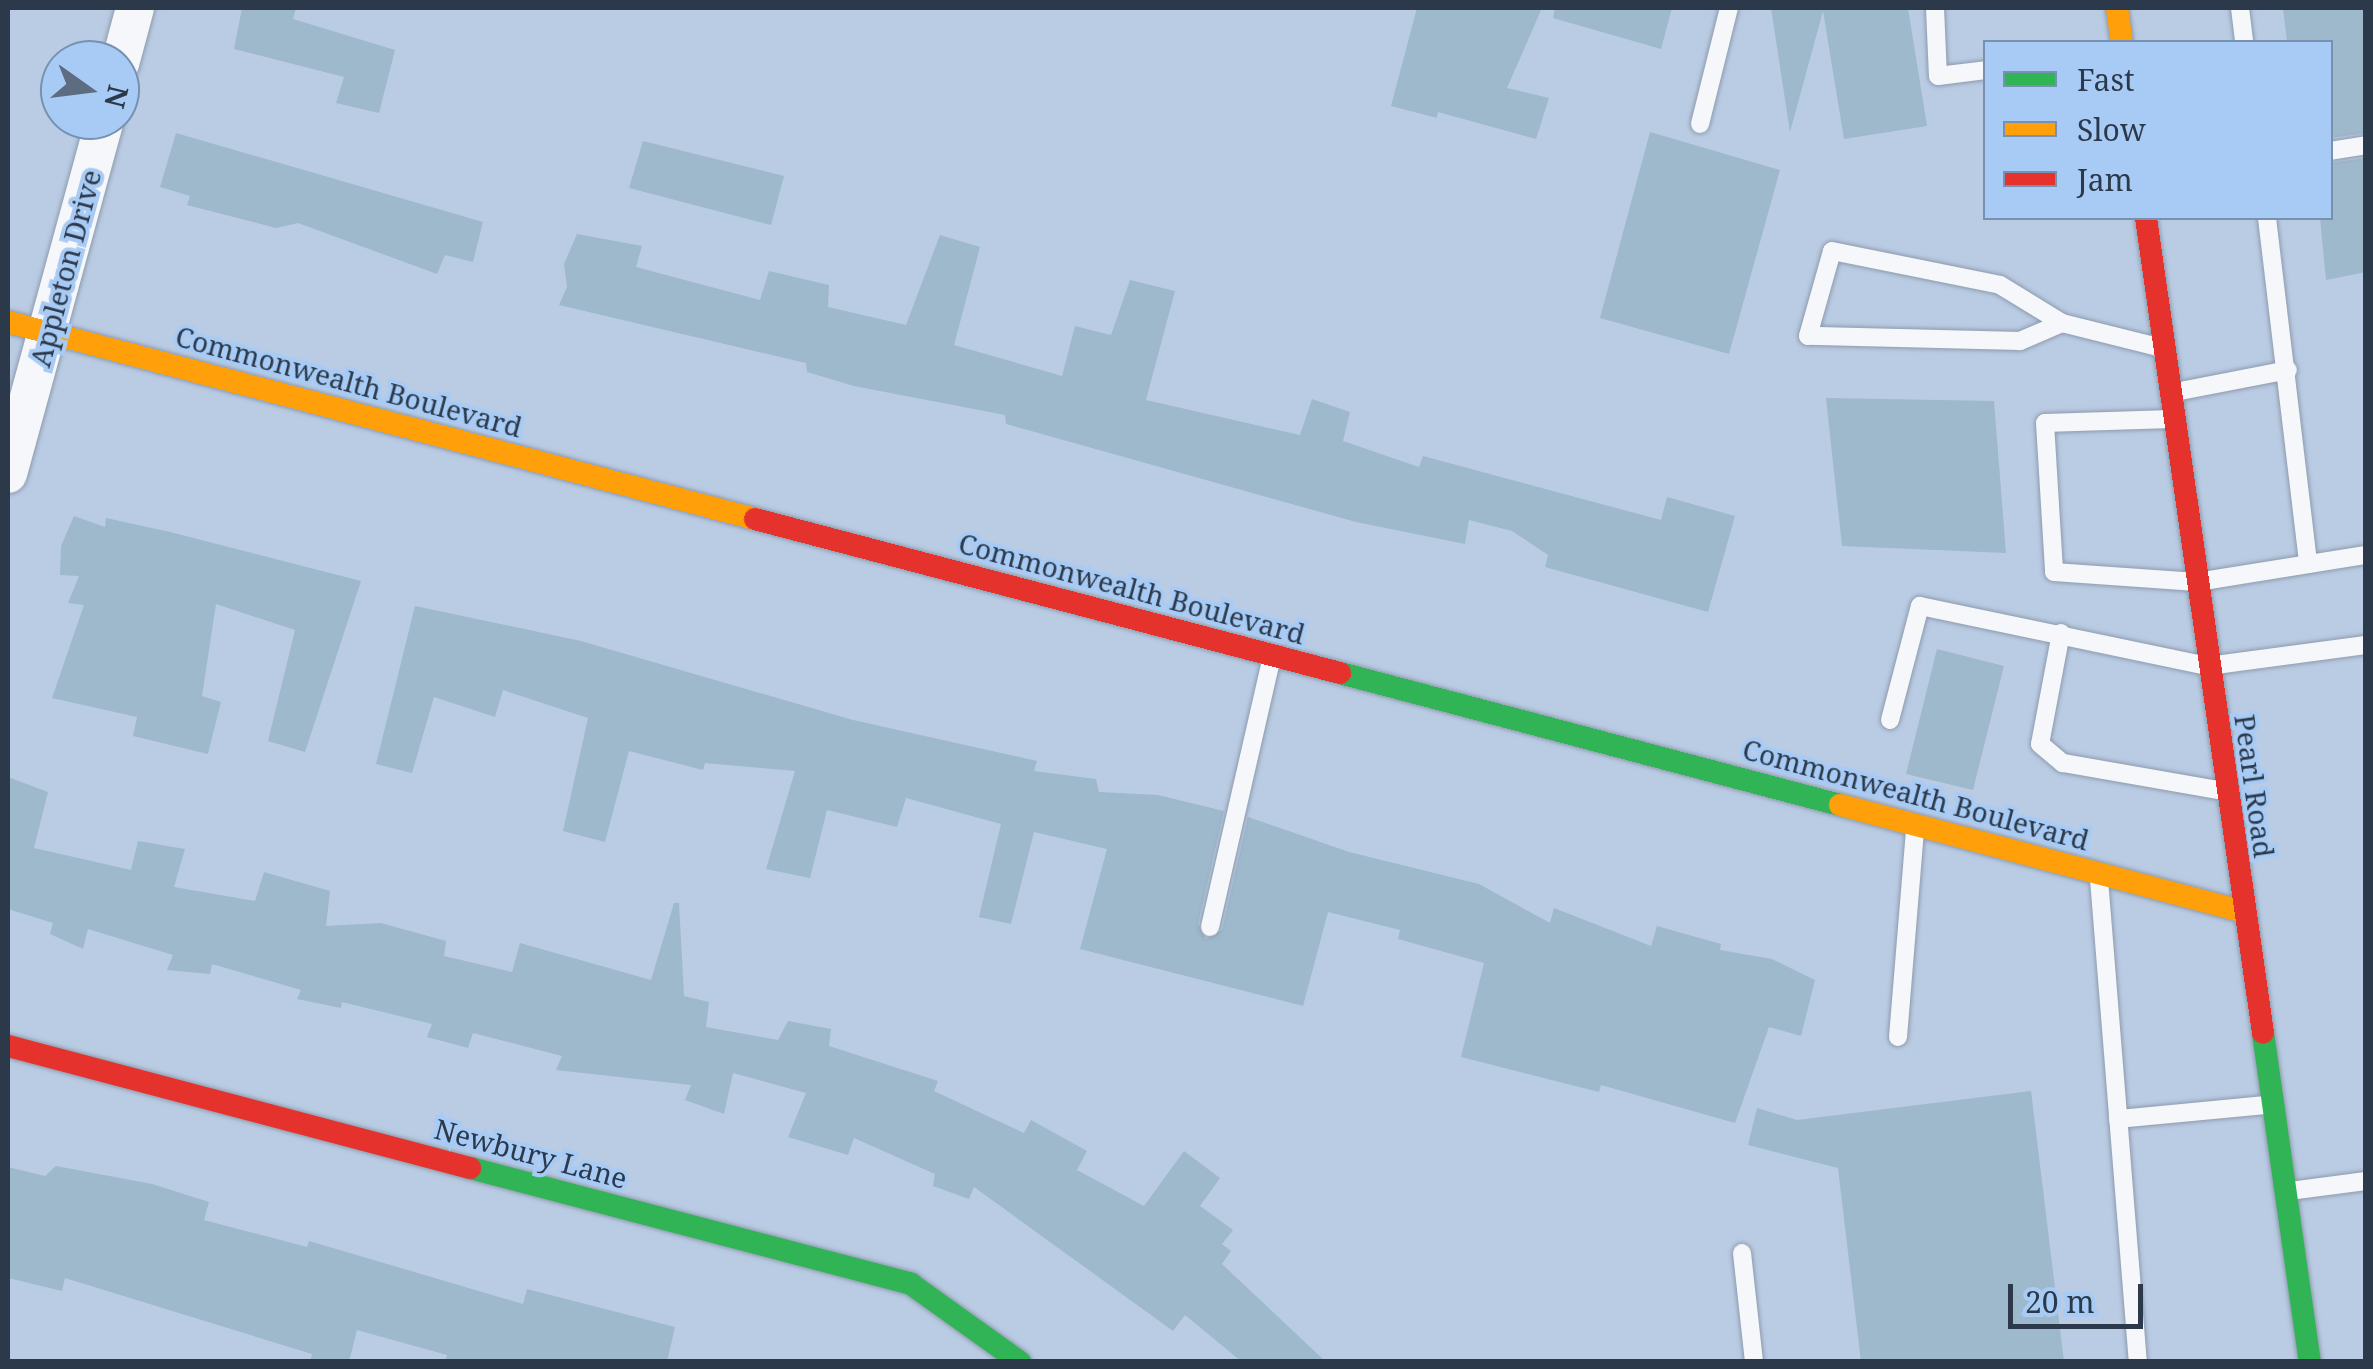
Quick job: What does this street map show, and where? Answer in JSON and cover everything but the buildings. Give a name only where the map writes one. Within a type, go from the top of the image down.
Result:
[{"type":"street","points":[[126,40],[135,8]]},
{"type":"street","points":[[2117,8],[2122,40]]},
{"type":"street","name":"Appleton Drive","points":[[8,474],[100,140]]},
{"type":"street","name":"Pearl Road","points":[[2146,220],[2242,911],[2310,1362]]},
{"type":"street","name":"Commonwealth Boulevard","points":[[8,322],[2242,911]]},
{"type":"street","name":"Newbury Lane","points":[[8,1046],[911,1284],[1020,1362]]},
{"type":"lane","points":[[1700,124],[1729,8]]},
{"type":"lane","points":[[1935,8],[1938,76],[1983,70]]},
{"type":"lane","points":[[2240,8],[2244,40]]},
{"type":"lane","points":[[2333,150],[2366,145]]},
{"type":"lane","points":[[2267,220],[2308,564]]},
{"type":"lane","points":[[2062,323],[2020,341],[1808,336],[1832,251],[2000,285],[2062,323],[2164,348]]},
{"type":"lane","points":[[2170,394],[2288,370]]},
{"type":"lane","points":[[2174,419],[2044,423],[2054,572],[2197,582],[2366,555]]},
{"type":"lane","points":[[1890,720],[1920,606],[2208,666],[2366,645]]},
{"type":"lane","points":[[2061,633],[2040,744],[2063,762],[2226,791]]},
{"type":"lane","points":[[1210,928],[1272,656]]},
{"type":"lane","points":[[1898,1037],[1916,825]]},
{"type":"lane","points":[[2099,874],[2138,1362]]},
{"type":"lane","points":[[2118,1118],[2271,1105]]},
{"type":"lane","points":[[2284,1192],[2366,1181]]},
{"type":"lane","points":[[1742,1252],[1754,1362]]},
{"type":"traffic: fast","points":[[1340,673],[1840,805]]},
{"type":"traffic: fast","points":[[2263,1033],[2310,1362]]},
{"type":"traffic: fast","points":[[470,1168],[911,1284],[1020,1362]]},
{"type":"traffic: slow","points":[[2117,8],[2122,40]]},
{"type":"traffic: slow","points":[[8,322],[755,519]]},
{"type":"traffic: slow","points":[[1840,805],[2242,911]]},
{"type":"traffic: jam","points":[[2146,220],[2263,1033]]},
{"type":"traffic: jam","points":[[755,519],[1340,673]]},
{"type":"traffic: jam","points":[[8,1046],[470,1168]]}]
